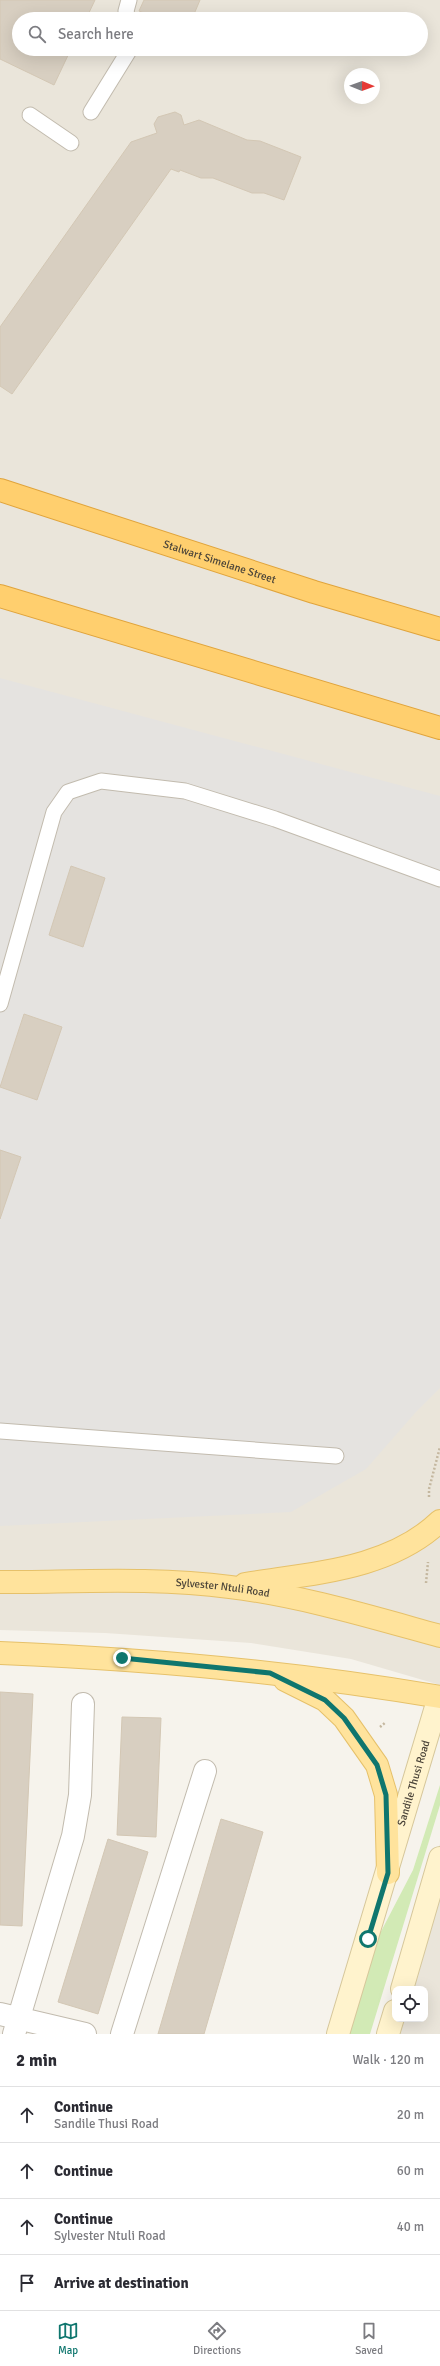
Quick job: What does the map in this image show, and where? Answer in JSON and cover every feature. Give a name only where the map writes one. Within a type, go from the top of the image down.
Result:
[{"type":"highway","name":"Stalwart Simelane Street","points":[[0,490],[314,592],[440,629]]},
{"type":"highway","points":[[0,596],[440,728]]},
{"type":"main road","points":[[230,1587],[373,1560],[403,1549],[431,1530],[440,1521]]},
{"type":"main road","name":"Sylvester Ntuli Road","points":[[0,1582],[128,1582],[230,1587],[335,1607],[440,1636]]},
{"type":"main road","points":[[0,1653],[122,1658],[270,1673],[440,1696]]},
{"type":"main road","points":[[270,1673],[325,1700],[344,1718],[377,1765],[386,1795],[388,1873]]},
{"type":"main road","name":"Sandile Thusi Road","points":[[338,2034],[388,1873],[440,1696]]},
{"type":"main road","points":[[403,1986],[440,1858]]},
{"type":"main road","points":[[388,2034],[392,2021]]},
{"type":"street","points":[[83,1704],[78,1813],[11,2022],[85,2034]]},
{"type":"street","points":[[122,2034],[205,1770]]},
{"type":"lane","points":[[126,12],[129,0]]},
{"type":"lane","points":[[92,112],[126,56]]},
{"type":"lane","points":[[30,115],[71,143]]},
{"type":"lane","points":[[0,1004],[54,812],[68,792],[101,781],[185,791],[276,819],[440,879]]},
{"type":"lane","points":[[0,1431],[336,1456]]},
{"type":"shaded area","points":[[0,0],[440,0],[440,1685],[351,1659],[251,1643],[105,1633],[0,1630]]},
{"type":"shaded area","points":[[0,678],[440,796],[440,1388],[415,1413],[366,1469],[291,1512],[0,1526]]},
{"type":"shaded area","points":[[440,1844],[440,2034],[383,2034],[392,2003],[392,2022],[428,2022],[428,1986],[397,1986]]},
{"type":"green space","points":[[440,1785],[440,1805],[370,2034],[347,2034],[374,1945],[413,1870]]},
{"type":"building","points":[[0,0],[95,0],[89,12],[12,12],[12,56],[68,56],[54,85],[0,59]]},
{"type":"building","points":[[144,0],[200,0],[195,12],[139,11]]},
{"type":"building","points":[[175,112],[181,115],[184,125],[199,120],[247,140],[260,141],[301,157],[284,200],[264,193],[252,193],[213,178],[201,178],[180,170],[179,172],[171,169],[12,394],[0,386],[0,327],[131,142],[157,133],[154,124],[158,117]]},
{"type":"building","points":[[71,866],[105,878],[83,947],[49,935]]},
{"type":"building","points":[[24,1014],[62,1027],[37,1100],[0,1087]]},
{"type":"building","points":[[0,1150],[21,1157],[0,1219]]},
{"type":"building","points":[[0,1692],[33,1694],[22,1926],[0,1925]]},
{"type":"building","points":[[122,1717],[161,1718],[156,1837],[117,1835]]},
{"type":"building","points":[[221,1819],[263,1832],[204,2034],[158,2034]]},
{"type":"building","points":[[108,1839],[148,1852],[98,2014],[58,2002]]},
{"type":"route","points":[[122,1658],[270,1673],[325,1700],[344,1718],[362,1741],[377,1765],[386,1795],[388,1873],[368,1939]]}]
